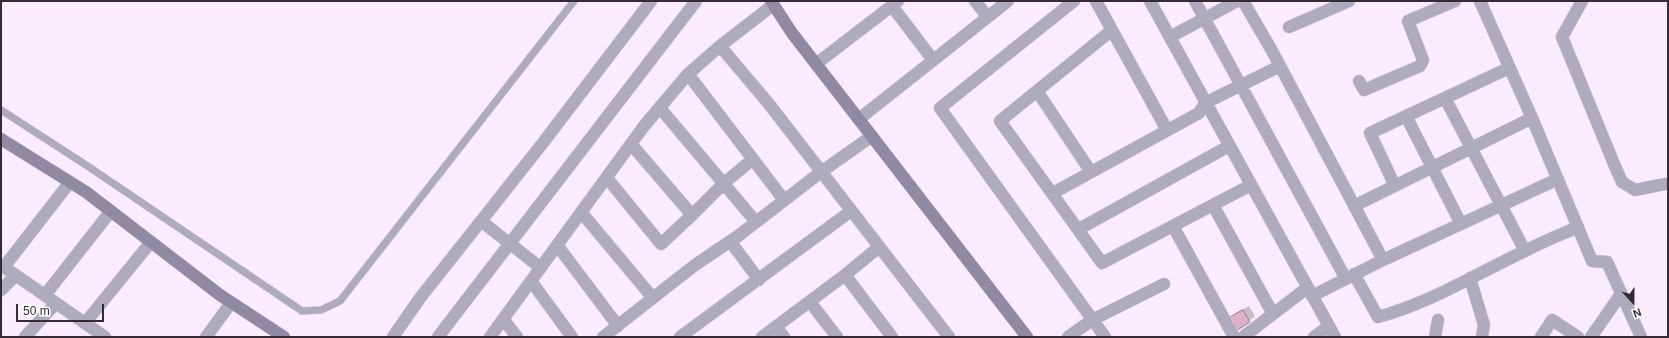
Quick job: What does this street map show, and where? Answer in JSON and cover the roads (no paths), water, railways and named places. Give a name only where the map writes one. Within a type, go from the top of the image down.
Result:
[{"type":"street","points":[[393,337],[420,298],[651,1]]},
{"type":"street","points":[[438,337],[696,1]]},
{"type":"street","points":[[975,1],[988,17]]},
{"type":"street","points":[[859,120],[1008,1]]},
{"type":"street","points":[[1074,1],[940,108],[1104,337]]},
{"type":"street","points":[[1096,1],[1167,130]]},
{"type":"street","points":[[1150,1],[1335,337]]},
{"type":"street","points":[[1194,1],[1350,276],[1378,317],[1408,308],[1578,227]]},
{"type":"street","points":[[1170,37],[1205,20],[1237,1]]},
{"type":"street","points":[[1243,1],[1280,66],[1382,260]]},
{"type":"street","points":[[1289,27],[1349,1]]},
{"type":"street","points":[[1359,81],[1364,90],[1420,66],[1423,60],[1408,21],[1455,1]]},
{"type":"street","points":[[1480,1],[1532,118],[1592,261],[1607,262],[1641,337]]},
{"type":"street","points":[[1582,1],[1562,37],[1622,182],[1635,190],[1667,183]]},
{"type":"street","points":[[490,337],[631,144],[688,74],[772,3],[816,64],[1027,337]]},
{"type":"street","points":[[816,64],[895,3],[933,60]]},
{"type":"street","points":[[1112,30],[1000,121],[1102,263],[1250,185]]},
{"type":"street","points":[[720,46],[769,104],[949,337]]},
{"type":"street","points":[[1053,193],[1199,113],[1205,103],[1280,66]]},
{"type":"street","points":[[1395,186],[1370,133],[1509,68]]},
{"type":"street","points":[[688,74],[784,200]]},
{"type":"street","points":[[1036,91],[1091,172]]},
{"type":"street","points":[[1445,98],[1525,251]]},
{"type":"street","points":[[660,108],[756,222]]},
{"type":"street","points":[[1406,116],[1461,224]]},
{"type":"street","points":[[1354,206],[1532,118]]},
{"type":"street","points":[[603,337],[695,265],[730,241],[821,172],[872,136]]},
{"type":"street","points":[[1,139],[70,182],[111,211],[276,335]]},
{"type":"street","points":[[631,144],[692,215]]},
{"type":"street","points":[[1079,229],[1229,146]]},
{"type":"street","points":[[607,178],[661,244],[724,184],[753,159]]},
{"type":"street","points":[[1243,337],[1273,314],[1309,292],[1350,276],[1558,179]]},
{"type":"street","points":[[70,182],[2,266],[105,337]]},
{"type":"street","points":[[1213,205],[1273,314]]},
{"type":"street","points":[[680,337],[759,280],[851,210]]},
{"type":"street","points":[[45,295],[111,211]]},
{"type":"street","points":[[581,212],[653,298]]},
{"type":"street","points":[[481,221],[541,268]]},
{"type":"street","points":[[1173,226],[1234,337]]},
{"type":"street","points":[[730,241],[759,280]]},
{"type":"street","points":[[85,323],[151,242]]},
{"type":"street","points":[[557,245],[618,326]]},
{"type":"street","points":[[762,337],[845,276],[879,247]]},
{"type":"street","points":[[1,290],[16,275]]},
{"type":"street","points":[[845,276],[892,337]]},
{"type":"street","points":[[1470,278],[1484,325],[1484,336]]},
{"type":"street","points":[[531,281],[572,337]]},
{"type":"street","points":[[1068,337],[1092,320],[1164,284]]},
{"type":"street","points":[[1591,337],[1621,294]]},
{"type":"street","points":[[206,337],[231,302]]},
{"type":"street","points":[[810,302],[837,337]]},
{"type":"street","points":[[25,337],[56,303]]},
{"type":"street","points":[[503,319],[517,337]]},
{"type":"street","points":[[1435,337],[1438,320]]},
{"type":"street","points":[[1540,337],[1552,320],[1578,337]]},
{"type":"street","points":[[1314,337],[1329,326]]},
{"type":"street","points":[[776,327],[784,337]]},
{"type":"lane","points":[[1,110],[86,165],[302,311],[320,310],[340,301],[574,1]]}]
